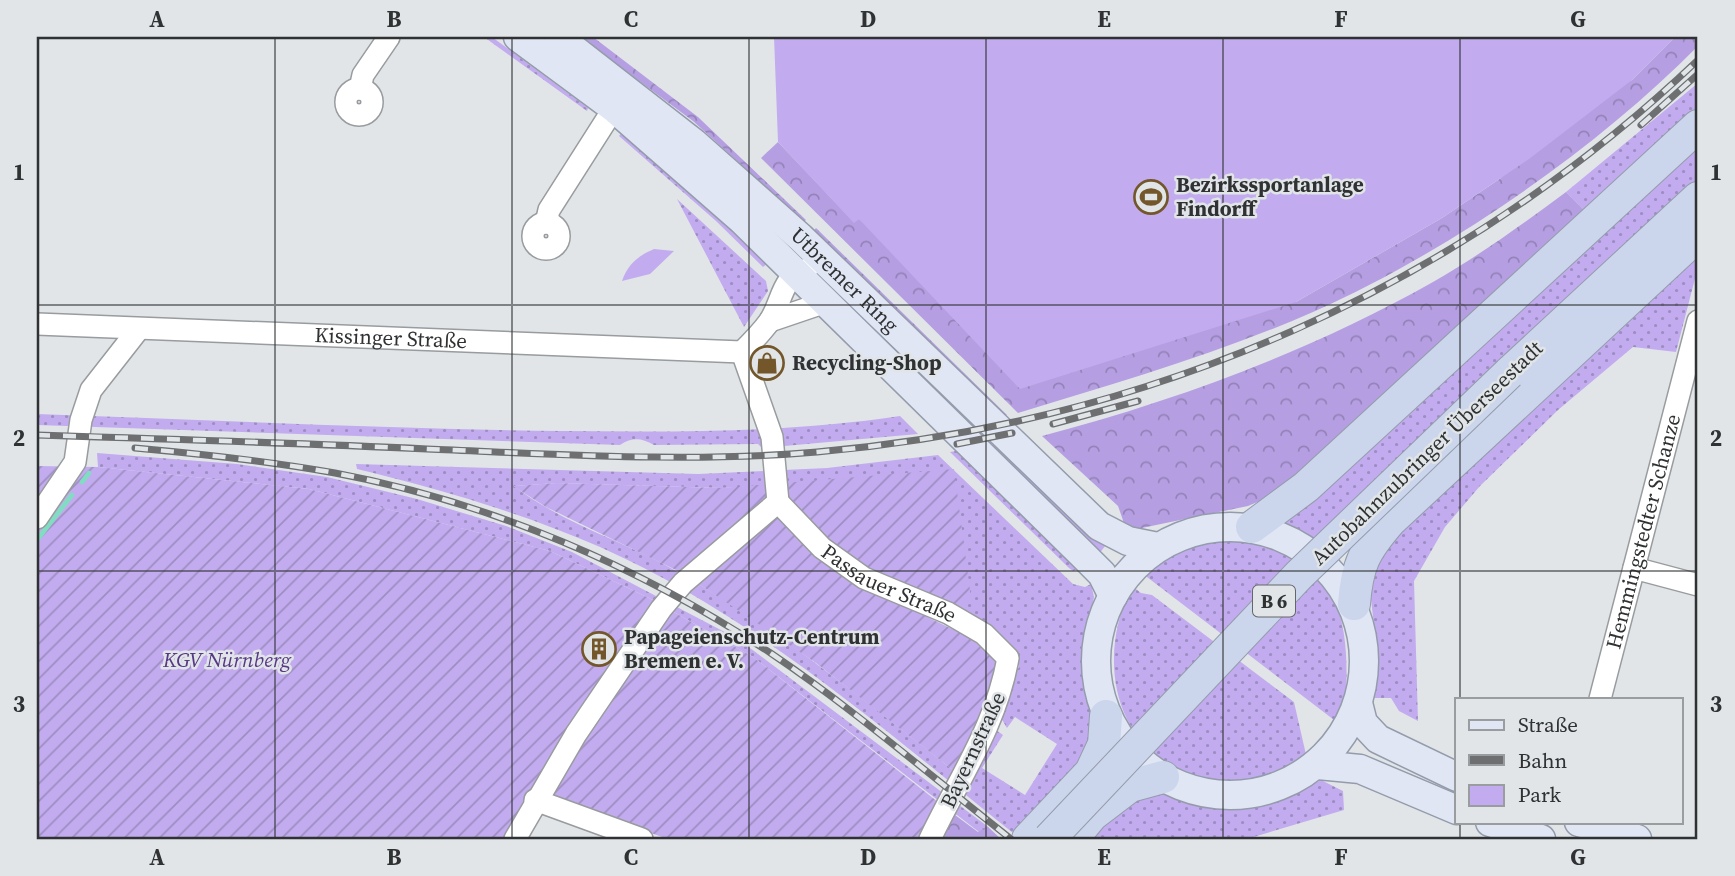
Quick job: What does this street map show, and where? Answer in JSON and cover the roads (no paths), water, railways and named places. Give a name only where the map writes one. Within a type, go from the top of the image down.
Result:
[{"type":"highway","points":[[1252,527],[1306,487],[1698,126]]},
{"type":"highway","name":"Autobahnzubringer Überseestadt","points":[[1049,839],[1300,575],[1509,373],[1698,198]]},
{"type":"highway","points":[[1354,604],[1357,572],[1366,549],[1390,521],[1698,235]]},
{"type":"highway","points":[[1028,839],[1091,772],[1104,744],[1106,716]]},
{"type":"highway","points":[[1072,839],[1092,815],[1130,786],[1163,777]]},
{"type":"main road","name":"Utbremer Ring","points":[[518,37],[614,108],[742,220],[1094,565],[1113,596]]},
{"type":"main road","name":"Utbremer Ring","points":[[558,37],[694,143],[826,263],[1099,526],[1128,541],[1158,547]]},
{"type":"main road","points":[[1358,703],[1345,734],[1318,765],[1283,785],[1252,794],[1221,795],[1191,789],[1163,777],[1132,752],[1106,716],[1096,657],[1101,625],[1113,596],[1132,569],[1158,547],[1188,533],[1220,526],[1252,527],[1303,546],[1339,579],[1354,604],[1362,649],[1358,703],[1363,723],[1378,739],[1455,776]]},
{"type":"main road","points":[[1318,765],[1360,769],[1455,809]]},
{"type":"main road","points":[[1496,824],[1541,839]]},
{"type":"main road","points":[[1586,824],[1637,839]]},
{"type":"street","points":[[360,89],[363,75],[389,37]]},
{"type":"street","points":[[546,223],[549,210],[614,108]]},
{"type":"street","points":[[515,839],[535,800],[661,609],[683,583],[778,502],[772,437],[742,352],[770,321],[781,290],[796,272],[826,263]]},
{"type":"street","points":[[770,321],[826,302]]},
{"type":"street","name":"Hemmingstedter Schanze","points":[[1600,698],[1698,321]]},
{"type":"street","name":"Kissinger Straße","points":[[37,324],[742,352]]},
{"type":"street","points":[[37,518],[75,462],[80,420],[91,390],[138,330]]},
{"type":"street","name":"Passauer Straße","points":[[778,502],[822,548],[864,578],[948,613],[984,634],[1008,658]]},
{"type":"street","points":[[1634,568],[1698,585]]},
{"type":"street","name":"Bayernstraße","points":[[930,839],[990,723],[1002,694],[1008,658]]},
{"type":"street","points":[[535,800],[642,839]]},
{"type":"waterway","points":[[82,482],[89,473]]},
{"type":"waterway","points":[[37,540],[72,495]]},
{"type":"railway","points":[[37,435],[573,455],[720,457],[817,452],[940,436],[1061,411],[1178,376],[1291,331],[1400,277],[1505,214],[1604,142],[1698,60]]},
{"type":"railway","points":[[1641,125],[1698,74]]},
{"type":"railway","points":[[1053,424],[1138,401]]},
{"type":"railway","points":[[957,444],[1012,433]]},
{"type":"railway","points":[[135,448],[285,465],[393,486],[507,520],[617,566],[722,622],[803,675],[1011,839]]},
{"type":"place","name":"Bezirkssportanlage Findorff","points":[[1151,197]]},
{"type":"place","name":"Recycling-Shop","points":[[767,363]]},
{"type":"place","name":"Papageienschutz-Centrum Bremen e. V.","points":[[599,649]]},
{"type":"park label","name":"KGV Nürnberg","points":[[227,660]]}]
